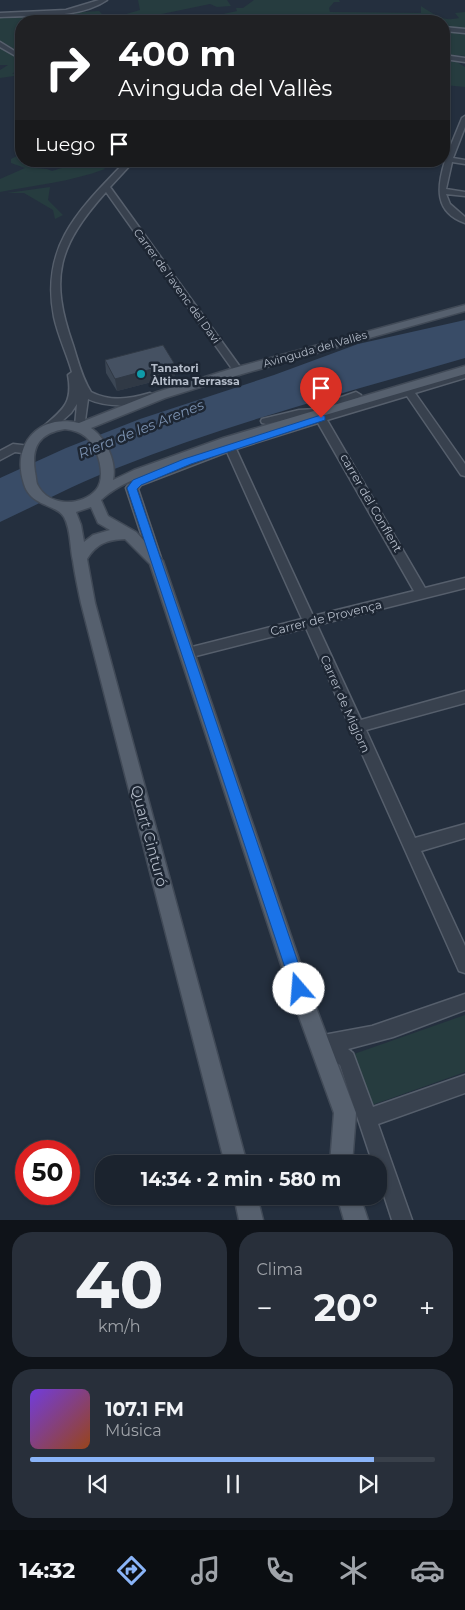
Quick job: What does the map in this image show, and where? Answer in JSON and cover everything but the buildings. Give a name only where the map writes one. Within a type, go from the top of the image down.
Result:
[{"type":"main road","name":"Avinguda del Vallès","points":[[82,428],[162,395],[238,370],[465,308]]},
{"type":"main road","points":[[228,444],[229,434],[266,421],[465,363]]},
{"type":"main road","points":[[106,484],[465,370]]},
{"type":"main road","points":[[65,425],[82,428],[101,448],[106,461],[106,484],[95,501],[80,507],[65,509],[46,501],[36,491],[27,472],[30,450],[35,438],[48,428],[65,425]]},
{"type":"main road","points":[[95,501],[103,519],[139,543],[156,561],[324,1042],[330,1070],[345,1113],[342,1155]]},
{"type":"main road","name":"Quart Cinturó","points":[[65,509],[73,520],[88,603],[234,1155]]},
{"type":"main road","points":[[79,560],[89,544],[98,538],[111,534],[126,534]]},
{"type":"main road","points":[[247,1205],[251,1220]]},
{"type":"main road","points":[[351,1205],[356,1220]]},
{"type":"street","points":[[0,15],[64,12],[90,6],[104,0]]},
{"type":"street","points":[[450,30],[465,32]]},
{"type":"street","points":[[0,44],[15,53]]},
{"type":"street","points":[[450,58],[464,60]]},
{"type":"street","points":[[450,155],[456,149],[464,125]]},
{"type":"street","points":[[450,160],[465,162]]},
{"type":"street","points":[[48,428],[69,409],[75,396],[76,388],[55,300],[56,266],[67,236],[80,216],[125,167]]},
{"type":"street","points":[[442,167],[436,181],[435,195],[446,211],[465,227]]},
{"type":"street","points":[[448,167],[442,191],[447,205],[465,221]]},
{"type":"street","name":"Carrer de l'avenc del Davi","points":[[104,190],[115,202],[238,370]]},
{"type":"street","points":[[442,191],[465,194]]},
{"type":"street","points":[[94,201],[115,202]]},
{"type":"street","points":[[66,341],[85,390],[96,399],[112,403],[127,403],[162,395]]},
{"type":"street","points":[[266,421],[276,421],[310,411],[320,416],[465,375]]},
{"type":"street","points":[[82,428],[79,417],[85,390]]},
{"type":"street","points":[[410,392],[465,472]]},
{"type":"street","points":[[320,416],[323,407],[356,396]]},
{"type":"street","name":"carrer del Conflent","points":[[320,416],[422,594]]},
{"type":"street","points":[[156,561],[132,488],[137,482],[228,444]]},
{"type":"street","name":"Carrer de Migjorn","points":[[228,444],[465,965]]},
{"type":"street","points":[[0,456],[13,448],[30,450]]},
{"type":"street","name":"Carrer de Provença","points":[[188,653],[465,583]]},
{"type":"street","points":[[356,728],[465,696]]},
{"type":"street","points":[[411,847],[465,831]]},
{"type":"street","points":[[324,1042],[358,1039],[465,1002]]},
{"type":"street","points":[[324,1042],[347,1060],[402,1220]]},
{"type":"street","points":[[366,1119],[465,1084]]},
{"type":"green space","points":[[138,0],[227,0],[231,6],[217,7],[210,4],[157,15],[122,15],[140,10]]},
{"type":"green space","points":[[254,0],[339,0],[340,2],[334,2],[329,8],[330,12],[421,13],[421,6],[436,15],[219,15],[237,11],[236,8],[243,8]]},
{"type":"green space","points":[[99,11],[103,15],[33,15]]},
{"type":"green space","points":[[465,12],[465,30],[450,28],[450,19],[459,18],[455,13]]},
{"type":"green space","points":[[15,16],[15,50],[0,41],[0,17]]},
{"type":"green space","points":[[451,32],[465,34],[465,56],[450,55]]},
{"type":"green space","points":[[0,47],[15,56],[15,72],[12,74],[15,73],[15,76],[0,78],[0,70],[8,65],[0,65]]},
{"type":"green space","points":[[450,61],[457,62],[465,67],[465,87],[450,86]]},
{"type":"green space","points":[[15,157],[15,164],[11,163],[11,159]]},
{"type":"green space","points":[[22,167],[36,167],[52,171],[65,167],[102,167],[105,169],[66,180],[0,192],[0,179],[25,168]]},
{"type":"green space","points":[[50,187],[48,200],[63,215],[55,219],[53,210],[24,193],[7,193]]},
{"type":"green space","points":[[465,1015],[465,1072],[372,1105],[354,1054]]},
{"type":"water","name":"Riera de les Arenes","points":[[465,320],[465,358],[246,422],[160,452],[87,480],[0,522],[0,478],[66,448],[140,419],[274,375],[358,344]]},
{"type":"place","name":"Tanatori Àltima Terrassa","points":[[141,374]]},
{"type":"route","points":[[299,989],[132,488],[137,482],[187,462],[321,418]]}]
